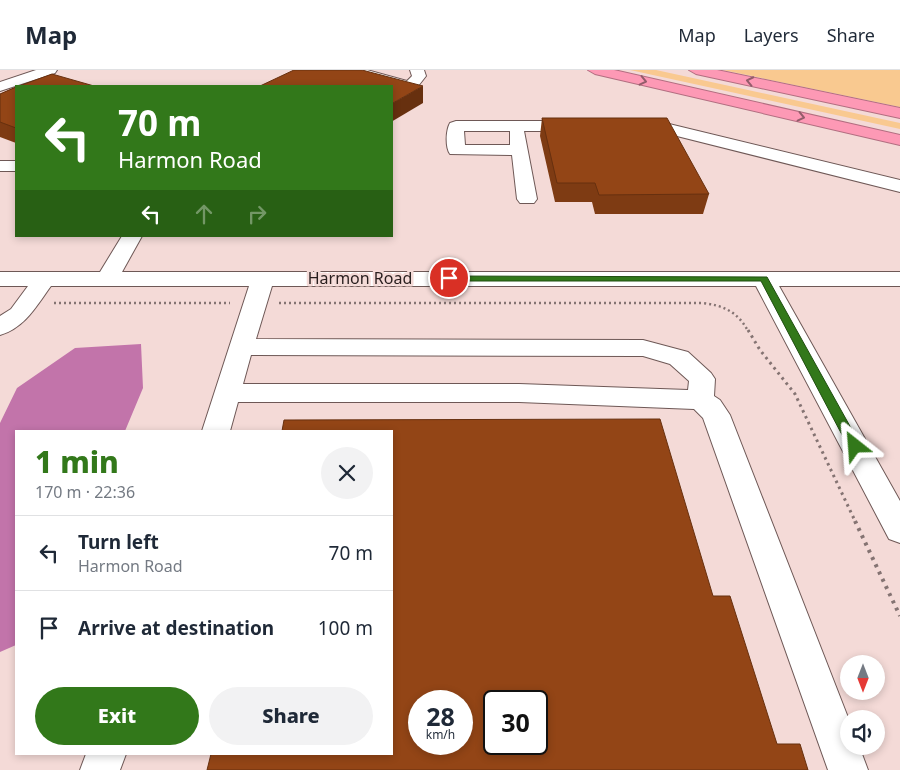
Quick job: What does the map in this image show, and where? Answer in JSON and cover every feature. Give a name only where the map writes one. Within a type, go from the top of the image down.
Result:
[{"type":"highway","points":[[595,70],[900,140]]},
{"type":"highway","points":[[696,70],[900,113]]},
{"type":"street","points":[[0,87],[50,70]]},
{"type":"street","points":[[351,70],[410,87],[419,76],[417,70]]},
{"type":"street","points":[[519,150],[456,150],[456,126],[591,126]]},
{"type":"street","points":[[516,126],[527,199]]},
{"type":"street","points":[[620,127],[665,128],[900,186]]},
{"type":"street","points":[[0,166],[15,166]]},
{"type":"street","points":[[106,279],[131,237]]},
{"type":"street","points":[[216,430],[263,278]]},
{"type":"street","name":"Harmon Road","points":[[0,279],[900,279]]},
{"type":"street","points":[[0,327],[20,314],[45,279]]},
{"type":"street","points":[[764,279],[900,530]]},
{"type":"street","points":[[241,347],[643,348],[678,358],[702,378],[700,400]]},
{"type":"street","points":[[227,393],[519,393],[700,400],[710,407],[716,415],[848,770]]},
{"type":"street","points":[[100,770],[106,755]]},
{"type":"shaded area","points":[[630,70],[656,70],[900,123],[900,129]]},
{"type":"shaded area","points":[[723,70],[900,70],[900,107]]},
{"type":"shaded area","points":[[141,344],[143,388],[125,430],[15,430],[15,645],[0,652],[0,423],[17,388],[75,348]]},
{"type":"building","points":[[294,70],[362,70],[423,86],[393,103],[393,85],[262,85]]},
{"type":"building","points":[[52,74],[90,85],[22,85]]},
{"type":"building","points":[[15,87],[15,128],[0,122],[0,94]]},
{"type":"building","points":[[542,118],[667,118],[709,194],[599,195],[595,183],[557,183]]},
{"type":"building","points":[[660,419],[713,596],[730,596],[777,744],[800,744],[808,770],[207,770],[211,755],[393,755],[393,430],[282,430],[284,420]]},
{"type":"route","points":[[449,278],[764,279],[855,446]]}]
